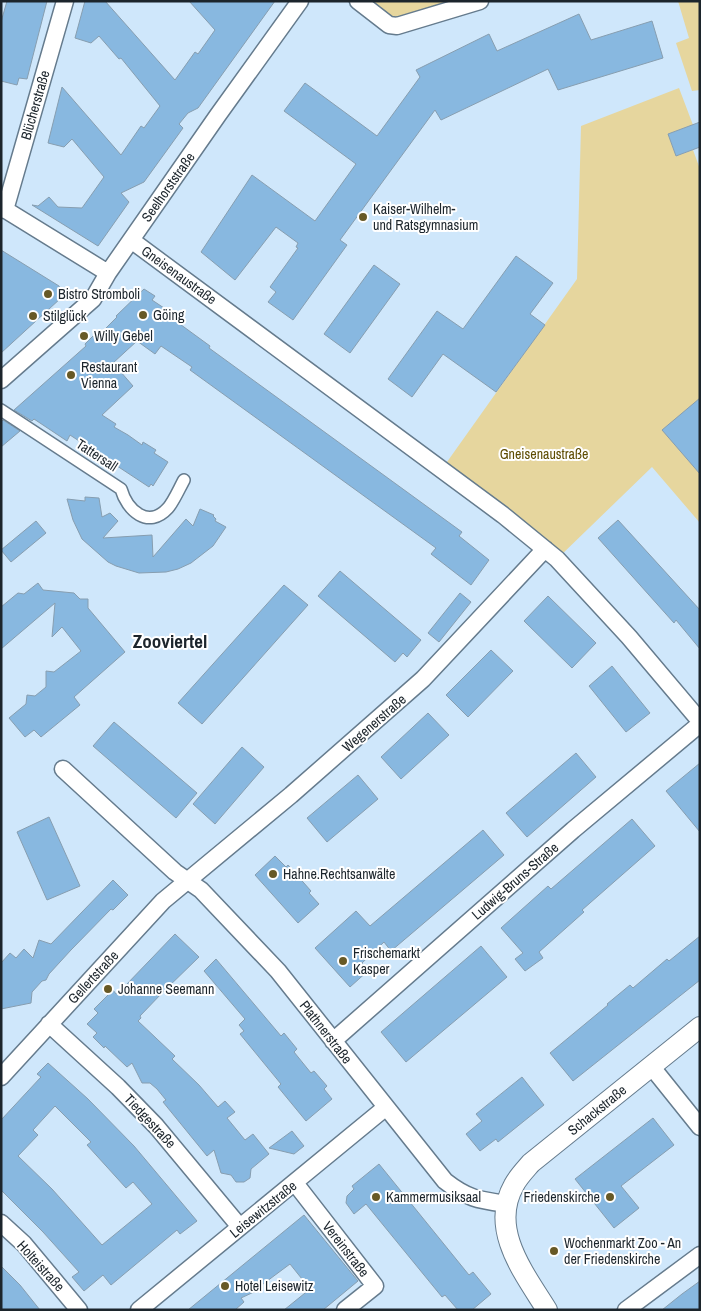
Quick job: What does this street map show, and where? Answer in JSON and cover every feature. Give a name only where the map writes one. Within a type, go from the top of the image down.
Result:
[{"type":"street","name":"Blücherstraße","points":[[3,208],[65,1]]},
{"type":"street","name":"Seelhorststraße","points":[[1,380],[92,299],[218,115],[300,1]]},
{"type":"street","points":[[358,1],[389,25],[397,26],[480,1]]},
{"type":"street","points":[[3,208],[108,273]]},
{"type":"street","name":"Gneisenaustraße","points":[[131,240],[503,515],[557,559],[629,637],[700,723]]},
{"type":"street","name":"Tattersall","points":[[1,410],[122,488],[124,499],[133,512],[145,517],[156,517],[168,508],[184,480]]},
{"type":"street","name":"Wegenerstraße","points":[[187,880],[290,795],[423,679],[545,549]]},
{"type":"street","name":"Ludwig-Bruns-Straße","points":[[333,1041],[573,830],[700,723]]},
{"type":"street","name":"Plathnerstraße","points":[[63,769],[174,872],[201,890],[278,971],[385,1108],[445,1181],[461,1193],[478,1199],[507,1204]]},
{"type":"street","name":"Gellertstraße","points":[[1,1077],[164,901],[187,880]]},
{"type":"street","name":"Tiedgestraße","points":[[49,1024],[118,1087],[156,1126],[240,1227]]},
{"type":"street","name":"Schackstraße","points":[[507,1204],[514,1185],[531,1163],[700,1027]]},
{"type":"street","points":[[651,1066],[700,1127]]},
{"type":"street","name":"Leisewitzstraße","points":[[139,1310],[385,1108]]},
{"type":"street","name":"Vereinstraße","points":[[294,1183],[374,1286],[345,1310]]},
{"type":"street","points":[[507,1204],[505,1221],[508,1240],[514,1255],[545,1309]]},
{"type":"street","name":"Holteistraße","points":[[1,1224],[24,1244],[79,1310]]},
{"type":"street","points":[[626,1310],[700,1255]]},
{"type":"green space","points":[[358,1],[460,1],[397,26]]},
{"type":"green space","points":[[678,1],[700,1],[700,90],[692,91],[676,43],[689,38]]},
{"type":"green space","points":[[679,88],[693,125],[668,134],[676,156],[693,150],[700,169],[700,523],[652,467],[557,559],[442,469],[577,279],[581,126]]},
{"type":"building","points":[[7,1],[47,1],[27,79],[19,78],[17,85],[1,81],[1,22]]},
{"type":"building","points":[[85,1],[105,1],[175,80],[195,52],[198,54],[215,30],[189,1],[275,1],[198,108],[188,113],[179,124],[183,128],[144,182],[121,193],[129,202],[98,246],[32,205],[38,206],[49,197],[58,207],[82,208],[104,177],[72,139],[64,147],[48,143],[62,87],[121,155],[141,126],[144,128],[160,106],[121,58],[119,59],[99,36],[91,43],[75,38]]},
{"type":"building","points":[[579,14],[591,40],[652,21],[663,58],[558,90],[548,69],[441,120],[435,110],[340,240],[347,245],[293,320],[268,302],[276,292],[270,287],[298,248],[296,247],[298,243],[276,227],[235,280],[201,252],[252,175],[315,221],[356,164],[284,111],[305,83],[377,136],[420,77],[416,70],[489,34],[497,51]]},
{"type":"building","points":[[700,122],[700,147],[676,156],[668,134]]},
{"type":"building","points":[[1,250],[59,286],[62,293],[61,298],[1,353]]},
{"type":"building","points":[[516,256],[553,283],[530,314],[545,325],[496,392],[443,354],[412,397],[388,379],[437,311],[463,329]]},
{"type":"building","points":[[374,265],[400,284],[350,353],[324,334]]},
{"type":"building","points":[[144,289],[155,296],[152,300],[164,308],[162,311],[210,346],[209,348],[462,532],[459,536],[489,560],[471,585],[431,554],[436,548],[190,370],[192,367],[161,346],[155,354],[137,341],[113,363],[133,386],[102,415],[116,424],[114,427],[142,445],[143,442],[156,450],[154,453],[168,462],[153,486],[151,484],[149,487],[70,435],[67,441],[34,419],[32,421],[14,410],[86,346],[85,344],[93,336],[96,338]]},
{"type":"building","points":[[700,398],[700,474],[662,430]]},
{"type":"building","points":[[3,420],[20,431],[1,447],[1,422]]},
{"type":"building","points":[[85,497],[99,498],[102,517],[110,513],[118,521],[103,538],[152,535],[153,557],[186,519],[193,526],[200,509],[214,515],[215,521],[226,527],[213,546],[191,563],[166,572],[139,573],[108,562],[82,539],[73,520],[67,499],[85,501]]},
{"type":"building","points":[[618,520],[700,610],[700,649],[676,620],[674,623],[598,538]]},
{"type":"building","points":[[36,521],[46,533],[11,562],[1,550]]},
{"type":"building","points":[[340,571],[421,640],[407,657],[403,653],[395,662],[318,596]]},
{"type":"building","points":[[38,583],[43,590],[74,593],[80,599],[88,599],[88,608],[125,652],[74,697],[80,705],[41,737],[34,730],[25,737],[9,718],[26,704],[27,695],[35,696],[46,687],[46,671],[54,672],[81,651],[62,627],[52,637],[55,603],[1,649],[1,607],[18,593],[24,594]]},
{"type":"building","points":[[284,585],[308,605],[202,724],[178,703]]},
{"type":"building","points":[[460,593],[471,602],[439,642],[428,633]]},
{"type":"building","points":[[548,596],[596,643],[572,668],[524,621]]},
{"type":"building","points":[[491,650],[513,671],[468,717],[446,695]]},
{"type":"building","points":[[612,666],[650,713],[626,732],[589,686]]},
{"type":"building","points":[[428,713],[449,735],[401,779],[381,757]]},
{"type":"building","points":[[114,722],[197,793],[176,818],[93,746]]},
{"type":"building","points":[[242,747],[264,767],[215,824],[193,804]]},
{"type":"building","points":[[576,753],[596,777],[527,837],[506,813]]},
{"type":"building","points":[[700,763],[700,832],[666,791]]},
{"type":"building","points":[[358,775],[378,799],[327,842],[307,818]]},
{"type":"building","points":[[49,817],[80,886],[47,900],[17,832]]},
{"type":"building","points":[[632,819],[655,846],[582,910],[584,912],[539,952],[543,958],[525,971],[515,959],[523,953],[501,928],[548,886],[551,889]]},
{"type":"building","points":[[483,830],[504,855],[391,951],[384,942],[362,963],[369,970],[350,987],[315,948],[356,911],[370,926]]},
{"type":"building","points":[[275,856],[286,867],[288,865],[311,891],[309,893],[319,904],[298,923],[255,875]]},
{"type":"building","points":[[113,880],[128,895],[113,910],[111,909],[49,974],[46,980],[42,981],[32,992],[31,1003],[1,1009],[1,963],[10,953],[16,958],[24,949],[33,958],[39,940],[51,944]]},
{"type":"building","points":[[175,934],[199,957],[140,1016],[141,1018],[138,1021],[175,1056],[172,1059],[199,1085],[218,1107],[225,1101],[235,1112],[227,1118],[245,1140],[253,1134],[269,1154],[251,1169],[250,1178],[244,1182],[236,1182],[231,1175],[221,1173],[214,1150],[207,1156],[163,1102],[166,1100],[157,1089],[150,1083],[142,1083],[132,1063],[127,1067],[105,1046],[104,1048],[93,1037],[97,1033],[87,1024],[98,1013],[94,1009],[113,990],[116,994],[125,986]]},
{"type":"building","points":[[700,936],[700,980],[573,1081],[550,1053],[630,985],[633,988],[667,959],[669,961]]},
{"type":"building","points":[[481,946],[507,977],[406,1062],[381,1032]]},
{"type":"building","points":[[216,959],[281,1036],[284,1033],[297,1049],[294,1052],[311,1073],[314,1071],[327,1086],[324,1089],[332,1099],[306,1121],[278,1087],[281,1084],[240,1034],[244,1031],[239,1025],[245,1019],[204,971]]},
{"type":"building","points":[[48,1063],[88,1099],[134,1146],[197,1221],[180,1234],[177,1230],[111,1285],[103,1275],[84,1291],[72,1277],[79,1272],[1,1190],[1,1120],[41,1077],[37,1074]],"holes":[[[55,1106],[91,1142],[87,1145],[126,1188],[133,1182],[152,1204],[102,1245],[52,1189],[18,1156],[38,1135],[33,1130]]]},
{"type":"building","points":[[522,1077],[544,1105],[498,1142],[496,1139],[480,1151],[466,1134],[482,1121],[476,1114]]},
{"type":"building","points":[[653,1118],[674,1145],[621,1186],[639,1208],[614,1228],[575,1179]]},
{"type":"building","points":[[292,1131],[304,1146],[294,1154],[269,1148]]},
{"type":"building","points":[[379,1164],[469,1275],[473,1272],[491,1294],[472,1310],[458,1310],[445,1295],[442,1297],[366,1204],[354,1214],[346,1203],[347,1196],[354,1189],[352,1186]]},
{"type":"building","points":[[304,1215],[358,1281],[323,1310],[284,1310],[310,1289],[290,1264],[256,1291],[241,1298],[244,1302],[235,1310],[188,1310]]},
{"type":"building","points":[[1,1266],[20,1285],[40,1310],[1,1310]]},
{"type":"building","points":[[700,1281],[700,1310],[662,1310],[682,1294]]},
{"type":"place","name":"Kaiser-Wilhelm- und Ratsgymnasium","points":[[363,217]]},
{"type":"place","name":"Bistro Stromboli","points":[[48,294]]},
{"type":"place","name":"Göing","points":[[143,315]]},
{"type":"place","name":"Stilglück","points":[[33,316]]},
{"type":"place","name":"Willy Gebel","points":[[84,336]]},
{"type":"place","name":"Restaurant Vienna","points":[[71,375]]},
{"type":"place","name":"Hahne.Rechtsanwälte","points":[[273,874]]},
{"type":"place","name":"Frischemarkt Kasper","points":[[343,961]]},
{"type":"place","name":"Johanne Seemann","points":[[108,989]]},
{"type":"place","name":"Kammermusiksaal","points":[[376,1197]]},
{"type":"place","name":"Friedenskirche","points":[[610,1197]]},
{"type":"place","name":"Wochenmarkt Zoo - An der Friedenskirche","points":[[554,1251]]},
{"type":"place","name":"Hotel Leisewitz","points":[[225,1286]]},
{"type":"district","name":"Zooviertel","points":[[170,641]]}]
